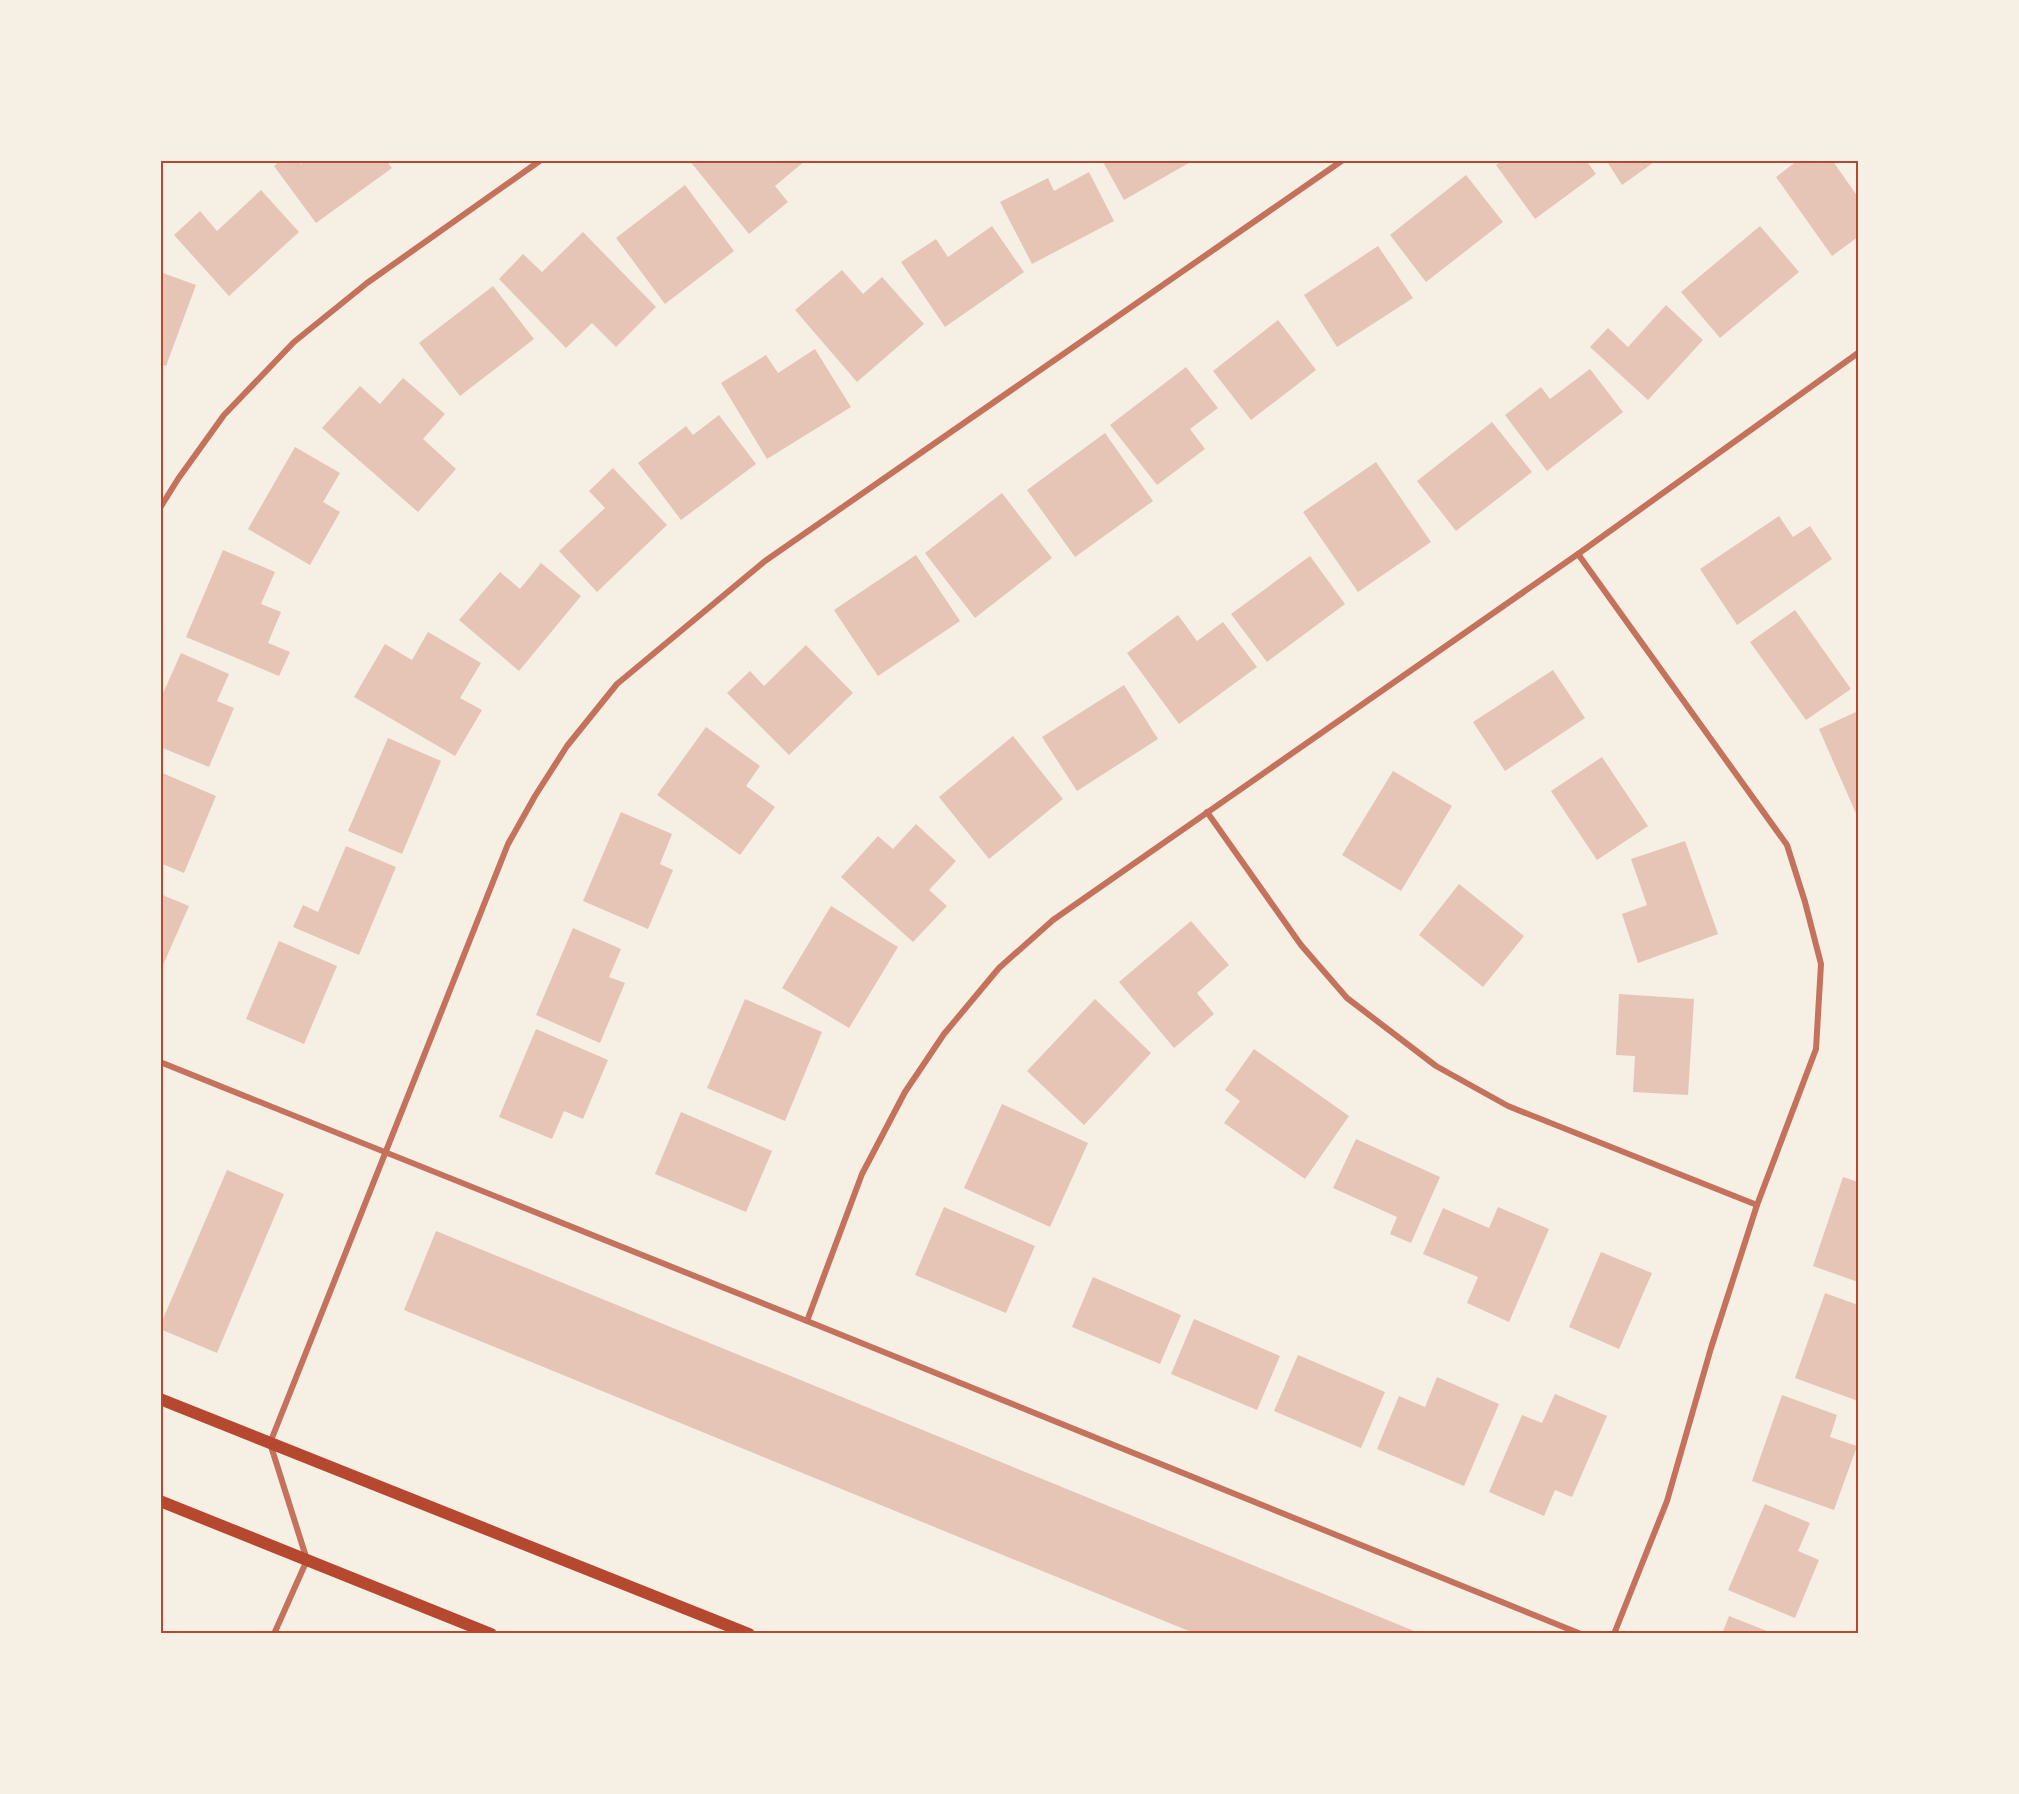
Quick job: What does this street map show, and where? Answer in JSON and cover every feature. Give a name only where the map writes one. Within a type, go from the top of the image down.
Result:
[{"type":"main road","points":[[160,1399],[749,1634]]},
{"type":"main road","points":[[160,1501],[491,1634]]},
{"type":"street","points":[[160,508],[224,415],[294,342],[367,283],[541,160]]},
{"type":"street","points":[[274,1634],[307,1560],[270,1443],[508,844],[567,746],[617,684],[765,561],[1343,160]]},
{"type":"street","points":[[807,1320],[862,1174],[905,1092],[944,1034],[999,968],[1053,920],[1578,554],[1858,353]]},
{"type":"street","points":[[1578,554],[1787,845],[1821,964],[1816,1049],[1757,1206],[1711,1348],[1667,1501],[1614,1634]]},
{"type":"street","points":[[1207,812],[1302,945],[1347,998],[1436,1066],[1509,1106],[1757,1206]]},
{"type":"street","points":[[160,1062],[807,1320],[1581,1634]]},
{"type":"building","points":[[281,160],[298,160],[301,164],[306,160],[386,160],[392,168],[316,223],[274,166]]},
{"type":"building","points":[[689,160],[806,160],[775,186],[788,202],[749,234]]},
{"type":"building","points":[[1102,160],[1194,160],[1124,200]]},
{"type":"building","points":[[1503,160],[1586,160],[1596,174],[1535,219],[1496,165]]},
{"type":"building","points":[[1606,160],[1657,160],[1622,185]]},
{"type":"building","points":[[1798,160],[1832,160],[1858,197],[1858,237],[1832,256],[1776,177]]},
{"type":"building","points":[[1089,172],[1114,221],[1032,264],[1000,202],[1048,178],[1054,191]]},
{"type":"building","points":[[1466,175],[1503,222],[1426,282],[1390,235]]},
{"type":"building","points":[[685,185],[734,251],[665,304],[616,238]]},
{"type":"building","points":[[261,190],[299,232],[229,296],[174,235],[200,211],[217,231]]},
{"type":"building","points":[[992,226],[1024,272],[945,327],[901,262],[936,239],[948,257]]},
{"type":"building","points":[[1760,226],[1799,272],[1720,338],[1681,292]]},
{"type":"building","points":[[583,232],[656,307],[616,347],[592,323],[566,348],[499,279],[523,254],[542,272]]},
{"type":"building","points":[[1378,246],[1413,298],[1337,347],[1304,295]]},
{"type":"building","points":[[842,270],[863,294],[882,277],[924,324],[857,382],[795,310]]},
{"type":"building","points":[[160,272],[196,285],[166,366],[160,364]]},
{"type":"building","points":[[493,286],[534,339],[460,396],[419,343]]},
{"type":"building","points":[[1666,305],[1703,340],[1648,400],[1590,347],[1608,328],[1628,347]]},
{"type":"building","points":[[1278,320],[1316,370],[1251,420],[1213,371]]},
{"type":"building","points":[[815,349],[851,407],[767,459],[721,383],[766,355],[778,373]]},
{"type":"building","points":[[1186,367],[1218,408],[1190,429],[1205,449],[1157,485],[1110,425]]},
{"type":"building","points":[[1590,369],[1623,412],[1547,471],[1505,415],[1541,387],[1550,399]]},
{"type":"building","points":[[403,378],[445,414],[423,439],[456,469],[418,512],[322,428],[360,386],[380,404]]},
{"type":"building","points":[[719,415],[756,464],[681,520],[638,463],[686,426],[693,435]]},
{"type":"building","points":[[1492,422],[1532,472],[1456,531],[1417,481]]},
{"type":"building","points":[[1105,433],[1153,501],[1075,557],[1027,490]]},
{"type":"building","points":[[295,447],[340,473],[323,502],[340,512],[310,565],[248,529]]},
{"type":"building","points":[[1376,462],[1431,542],[1358,592],[1303,512]]},
{"type":"building","points":[[613,468],[667,525],[597,592],[559,551],[605,508],[589,491]]},
{"type":"building","points":[[1002,493],[1052,558],[975,618],[925,553]]},
{"type":"building","points":[[1779,516],[1793,537],[1810,526],[1832,559],[1737,625],[1700,569]]},
{"type":"building","points":[[223,550],[275,572],[261,604],[281,612],[268,643],[290,652],[279,676],[186,637]]},
{"type":"building","points":[[916,555],[960,621],[878,676],[834,610]]},
{"type":"building","points":[[1310,556],[1345,604],[1267,662],[1231,614]]},
{"type":"building","points":[[541,563],[581,596],[519,671],[459,620],[500,572],[520,589]]},
{"type":"building","points":[[1795,610],[1851,689],[1806,720],[1750,642]]},
{"type":"building","points":[[1178,615],[1197,641],[1223,622],[1257,667],[1179,724],[1127,653]]},
{"type":"building","points":[[428,632],[481,663],[460,698],[482,710],[455,756],[354,697],[385,644],[412,660]]},
{"type":"building","points":[[806,645],[853,693],[789,755],[727,693],[750,671],[764,686]]},
{"type":"building","points":[[181,653],[229,674],[217,701],[234,708],[209,767],[160,747],[160,700]]},
{"type":"building","points":[[1553,670],[1585,718],[1505,771],[1473,722]]},
{"type":"building","points":[[1124,685],[1158,739],[1077,791],[1042,737]]},
{"type":"building","points":[[1858,711],[1858,818],[1819,729]]},
{"type":"building","points":[[706,727],[760,766],[746,786],[775,807],[740,855],[657,795]]},
{"type":"building","points":[[1013,736],[1063,799],[989,859],[939,797]]},
{"type":"building","points":[[388,738],[441,761],[402,854],[348,831]]},
{"type":"building","points":[[1602,757],[1648,826],[1597,860],[1551,791]]},
{"type":"building","points":[[1393,771],[1452,806],[1401,891],[1342,855]]},
{"type":"building","points":[[160,772],[216,796],[184,873],[160,863]]},
{"type":"building","points":[[621,812],[672,834],[660,864],[673,870],[648,929],[583,901]]},
{"type":"building","points":[[916,824],[956,861],[929,890],[947,906],[913,942],[841,877],[878,836],[893,849]]},
{"type":"building","points":[[1685,841],[1718,934],[1638,963],[1622,914],[1647,905],[1631,859]]},
{"type":"building","points":[[346,846],[396,867],[359,955],[293,927],[303,905],[318,912]]},
{"type":"building","points":[[1459,884],[1524,936],[1483,987],[1419,935]]},
{"type":"building","points":[[160,894],[189,906],[163,965],[160,964]]},
{"type":"building","points":[[831,906],[898,947],[849,1028],[782,988]]},
{"type":"building","points":[[1191,921],[1229,965],[1197,993],[1214,1014],[1174,1048],[1119,982]]},
{"type":"building","points":[[573,928],[621,949],[609,977],[625,983],[600,1043],[536,1015]]},
{"type":"building","points":[[279,941],[337,966],[304,1044],[246,1019]]},
{"type":"building","points":[[1619,994],[1694,999],[1688,1095],[1633,1092],[1635,1056],[1616,1055]]},
{"type":"building","points":[[745,999],[822,1032],[785,1121],[707,1088]]},
{"type":"building","points":[[1095,999],[1151,1053],[1084,1125],[1027,1071]]},
{"type":"building","points":[[536,1029],[608,1060],[583,1119],[564,1111],[552,1139],[499,1117]]},
{"type":"building","points":[[1254,1049],[1349,1116],[1305,1179],[1224,1123],[1240,1101],[1225,1090]]},
{"type":"building","points":[[1002,1104],[1088,1143],[1050,1227],[964,1188]]},
{"type":"building","points":[[681,1112],[772,1151],[746,1212],[655,1174]]},
{"type":"building","points":[[1356,1139],[1440,1177],[1411,1243],[1390,1234],[1397,1217],[1333,1188]]},
{"type":"building","points":[[227,1170],[284,1194],[217,1353],[160,1329],[160,1326]]},
{"type":"building","points":[[1843,1177],[1858,1182],[1858,1282],[1813,1266]]},
{"type":"building","points":[[944,1207],[1035,1246],[1006,1313],[915,1275]]},
{"type":"building","points":[[1498,1207],[1549,1229],[1509,1322],[1467,1303],[1478,1277],[1423,1254],[1443,1208],[1489,1228]]},
{"type":"building","points":[[436,1231],[1419,1633],[1196,1634],[404,1310]]},
{"type":"building","points":[[1601,1252],[1652,1273],[1619,1349],[1569,1327]]},
{"type":"building","points":[[1093,1277],[1181,1315],[1160,1364],[1072,1327]]},
{"type":"building","points":[[1825,1293],[1858,1305],[1858,1401],[1795,1378]]},
{"type":"building","points":[[1194,1319],[1280,1356],[1257,1410],[1171,1374]]},
{"type":"building","points":[[1298,1355],[1385,1392],[1361,1448],[1274,1411]]},
{"type":"building","points":[[1437,1377],[1499,1404],[1464,1486],[1377,1449],[1399,1396],[1425,1407]]},
{"type":"building","points":[[1555,1394],[1607,1416],[1572,1497],[1555,1490],[1544,1516],[1489,1492],[1522,1415],[1542,1423]]},
{"type":"building","points":[[1782,1395],[1837,1415],[1830,1437],[1857,1446],[1834,1510],[1752,1481]]},
{"type":"building","points":[[1765,1504],[1810,1523],[1798,1551],[1819,1560],[1795,1618],[1728,1590]]},
{"type":"building","points":[[1729,1616],[1772,1633],[1772,1634],[1722,1634]]}]
